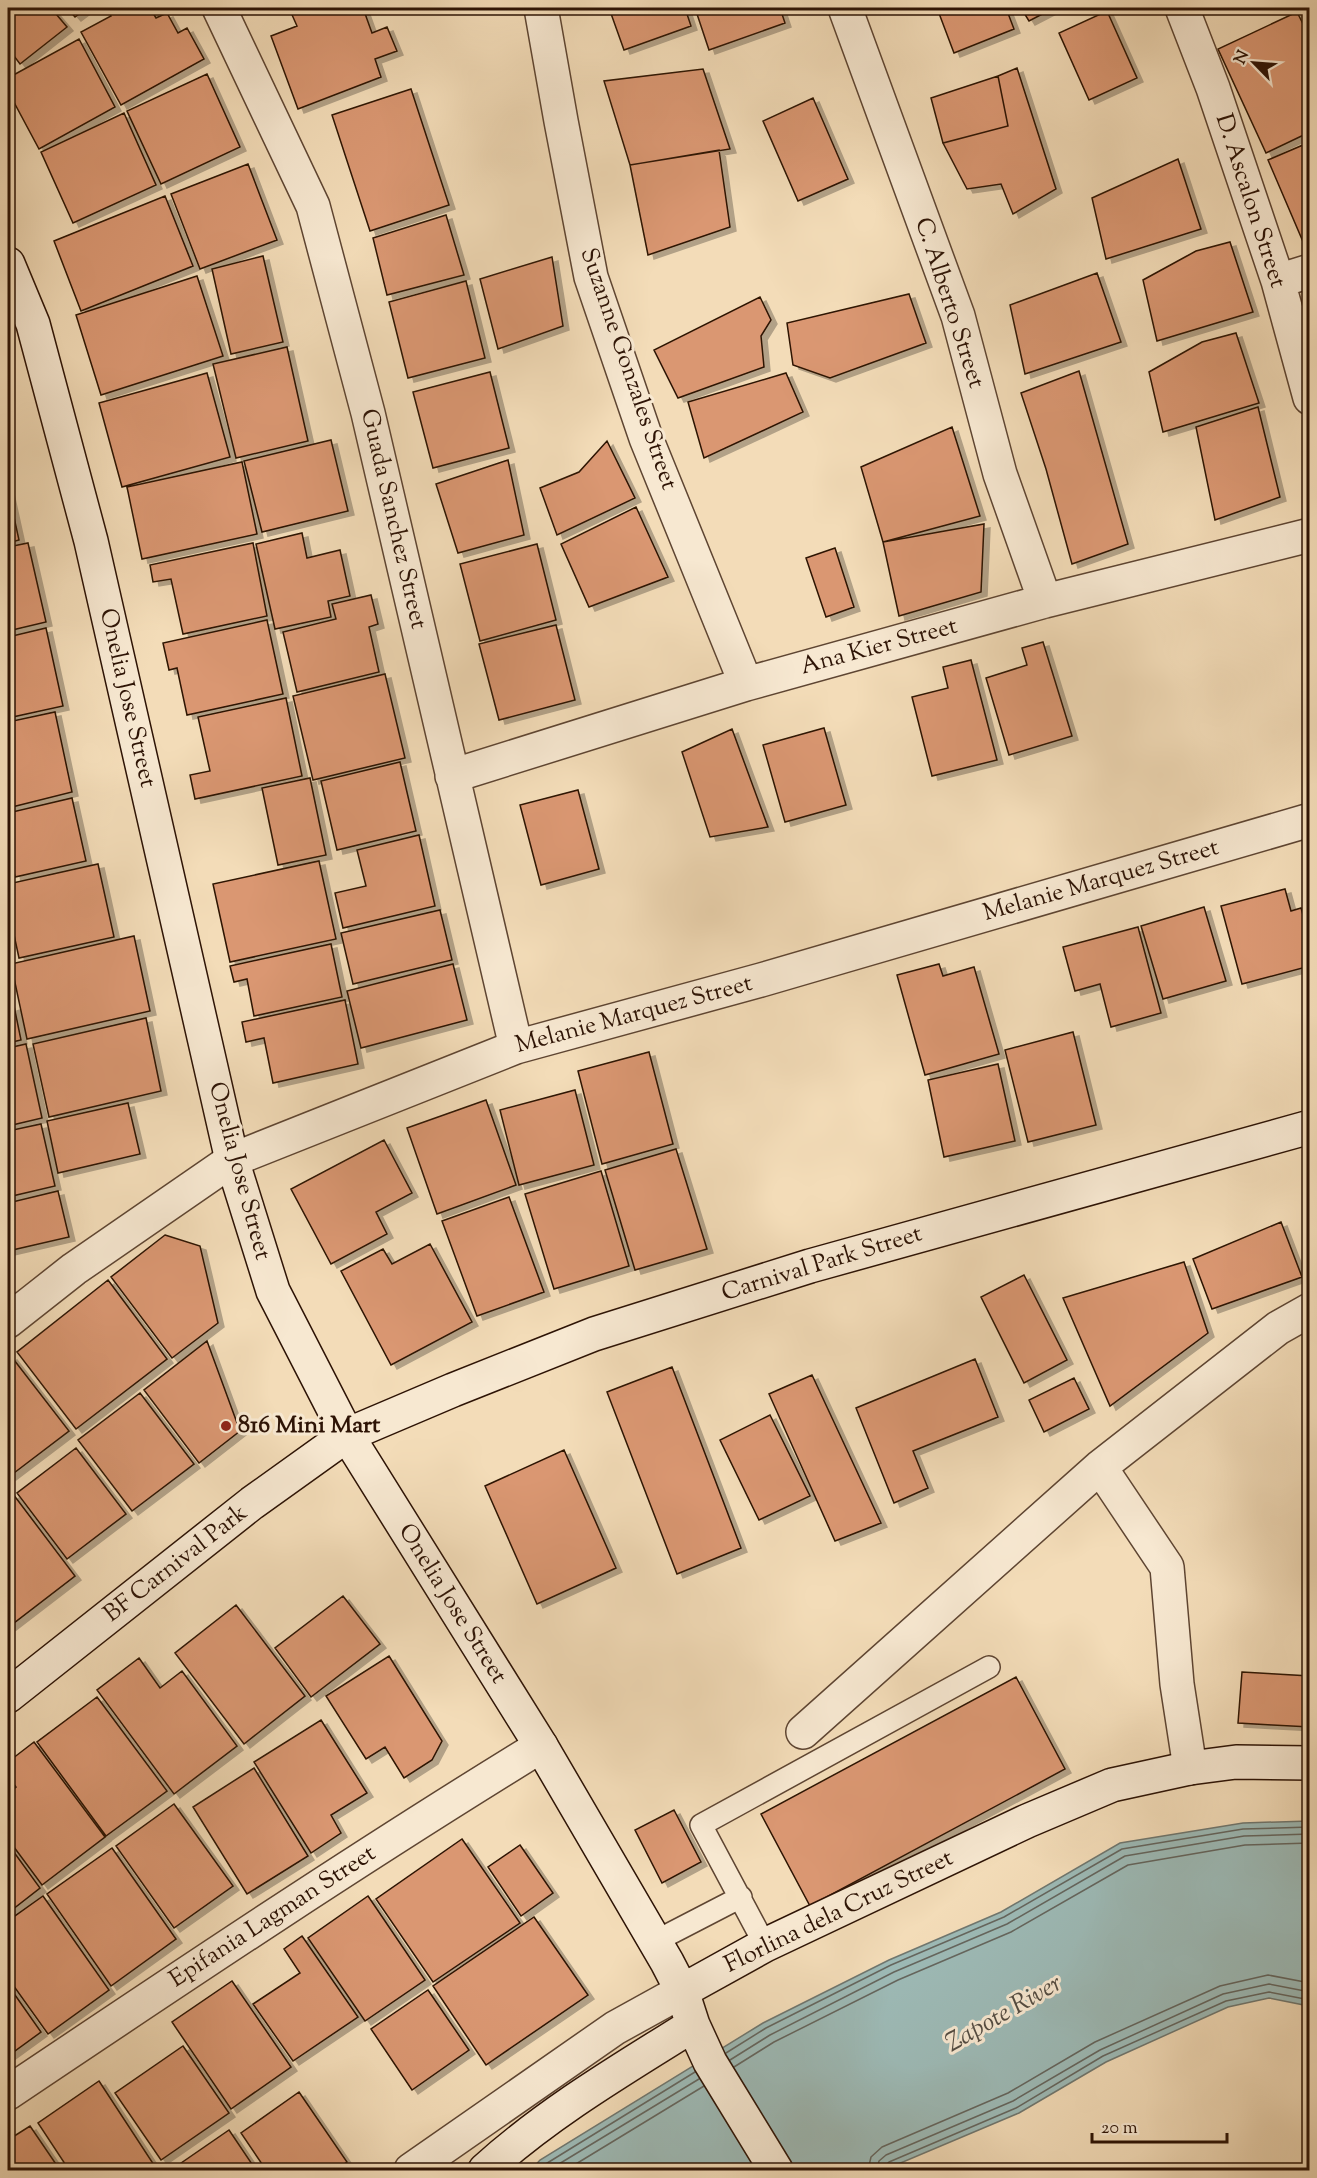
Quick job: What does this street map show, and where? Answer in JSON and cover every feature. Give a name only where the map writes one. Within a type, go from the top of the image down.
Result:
[{"type":"street","name":"Guada Sanchez Street","points":[[219,8],[313,206],[369,413],[516,1047]]},
{"type":"street","name":"Suzanne Gonzales Street","points":[[541,8],[591,277],[646,438],[746,684]]},
{"type":"street","name":"C. Alberto Street","points":[[845,8],[958,316],[1000,474],[1045,601]]},
{"type":"street","name":"D. Ascalon Street","points":[[1182,8],[1213,88],[1278,281],[1310,398]]},
{"type":"street","name":"Onelia Jose Street","points":[[8,264],[33,324],[91,541],[232,1160],[273,1291],[347,1435],[541,1746],[654,1942],[682,1991],[693,2025],[710,2062],[776,2170]]},
{"type":"street","points":[[1278,281],[1310,271]]},
{"type":"street","name":"Ana Kier Street","points":[[452,776],[746,684],[1045,601],[1310,535]]},
{"type":"street","name":"Melanie Marquez Street","points":[[8,1321],[81,1264],[232,1160],[516,1047],[761,980],[1310,820]]},
{"type":"street","name":"Carnival Park Street","points":[[347,1435],[605,1330],[821,1263],[1310,1127]]},
{"type":"street","points":[[803,1732],[1100,1467],[1278,1328],[1310,1310]]},
{"type":"street","name":"BF Carnival Park","points":[[8,1696],[252,1503],[347,1435]]},
{"type":"street","points":[[1100,1467],[1167,1567],[1177,1684],[1190,1768]]},
{"type":"street","name":"Epifania Lagman Street","points":[[8,2093],[233,1942],[449,1802],[541,1746]]},
{"type":"street","name":"Florlina dela Cruz Street","points":[[411,2170],[615,2028],[765,1945],[1027,1821],[1112,1785],[1190,1768],[1236,1762],[1310,1763]]},
{"type":"street","points":[[485,2170],[576,2099],[693,2025]]},
{"type":"lane","points":[[765,1945],[701,1825],[989,1667]]},
{"type":"lane","points":[[654,1942],[741,1897]]},
{"type":"water","name":"Zapote River","points":[[1309,1821],[1309,2006],[1269,1998],[1228,2007],[1106,2062],[1019,2113],[884,2170],[531,2170],[540,2160],[763,2023],[889,1960],[1001,1912],[1120,1843],[1243,1823]]},
{"type":"building","points":[[8,8],[51,8],[67,27],[20,64],[8,48]]},
{"type":"building","points":[[67,8],[87,8],[75,17]]},
{"type":"building","points":[[106,8],[150,8],[156,18],[167,13],[178,33],[187,28],[204,59],[121,105],[81,32],[111,16]]},
{"type":"building","points":[[289,8],[363,8],[372,33],[387,27],[397,51],[375,59],[381,77],[298,109],[271,36],[297,26]]},
{"type":"building","points":[[609,8],[685,8],[691,26],[624,50]]},
{"type":"building","points":[[695,8],[780,8],[785,23],[709,50]]},
{"type":"building","points":[[937,8],[1006,8],[1014,29],[954,53]]},
{"type":"building","points":[[1021,8],[1054,8],[1029,21]]},
{"type":"building","points":[[1107,11],[1137,78],[1089,100],[1059,33]]},
{"type":"building","points":[[1297,12],[1310,38],[1310,132],[1266,153],[1218,49]]},
{"type":"building","points":[[79,39],[115,107],[39,149],[8,91],[8,78]]},
{"type":"building","points":[[1017,68],[1056,189],[1013,214],[1001,184],[967,189],[943,143],[1008,126],[998,76]]},
{"type":"building","points":[[703,69],[730,149],[630,165],[604,81]]},
{"type":"building","points":[[207,74],[240,147],[161,184],[127,111]]},
{"type":"building","points":[[998,76],[1008,126],[943,143],[931,98]]},
{"type":"building","points":[[411,89],[449,205],[370,231],[332,115]]},
{"type":"building","points":[[813,98],[848,179],[798,201],[763,121]]},
{"type":"building","points":[[124,113],[156,185],[73,223],[41,152]]},
{"type":"building","points":[[1310,142],[1310,250],[1307,251],[1268,160]]},
{"type":"building","points":[[719,150],[730,227],[648,255],[630,165]]},
{"type":"building","points":[[1178,159],[1201,229],[1106,259],[1092,198]]},
{"type":"building","points":[[248,164],[277,240],[200,269],[171,194]]},
{"type":"building","points":[[165,196],[193,266],[81,311],[54,241]]},
{"type":"building","points":[[446,215],[464,275],[387,295],[373,238]]},
{"type":"building","points":[[1230,242],[1253,312],[1157,341],[1143,280],[1196,251]]},
{"type":"building","points":[[263,256],[283,342],[231,354],[212,269]]},
{"type":"building","points":[[552,257],[563,326],[498,349],[480,279]]},
{"type":"building","points":[[1097,273],[1121,342],[1025,374],[1010,305]]},
{"type":"building","points":[[197,276],[223,356],[101,395],[76,315]]},
{"type":"building","points":[[466,281],[485,358],[408,378],[389,302]]},
{"type":"building","points":[[909,294],[926,343],[830,378],[793,365],[787,323]]},
{"type":"building","points":[[760,297],[771,320],[761,336],[764,367],[678,398],[654,350]]},
{"type":"building","points":[[1236,333],[1259,403],[1163,432],[1149,372],[1202,342]]},
{"type":"building","points":[[287,347],[308,441],[236,458],[213,364]]},
{"type":"building","points":[[1079,371],[1128,544],[1072,564],[1046,469],[1021,393]]},
{"type":"building","points":[[490,372],[509,448],[433,468],[413,392]]},
{"type":"building","points":[[207,373],[230,457],[122,487],[99,403]]},
{"type":"building","points":[[786,373],[803,412],[704,458],[688,402]]},
{"type":"building","points":[[1258,407],[1280,497],[1215,520],[1196,427]]},
{"type":"building","points":[[952,427],[980,516],[883,542],[861,467]]},
{"type":"building","points":[[331,440],[348,511],[262,532],[244,461]]},
{"type":"building","points":[[607,441],[635,498],[557,535],[540,488],[579,472]]},
{"type":"building","points":[[508,460],[524,535],[458,553],[436,484]]},
{"type":"building","points":[[242,462],[257,534],[142,559],[127,487]]},
{"type":"building","points":[[8,490],[19,540],[8,543]]},
{"type":"building","points":[[636,507],[668,577],[589,607],[561,544]]},
{"type":"building","points":[[984,524],[981,592],[899,616],[883,542]]},
{"type":"building","points":[[302,533],[307,558],[340,550],[350,596],[328,601],[331,617],[275,629],[256,544]]},
{"type":"building","points":[[28,543],[46,622],[8,631],[8,547]]},
{"type":"building","points":[[253,543],[267,616],[183,634],[171,579],[153,582],[150,565]]},
{"type":"building","points":[[537,544],[556,620],[480,641],[460,564]]},
{"type":"building","points":[[835,548],[854,607],[826,617],[806,558]]},
{"type":"building","points":[[371,595],[378,624],[369,627],[379,672],[297,692],[283,632],[336,619],[332,604]]},
{"type":"building","points":[[267,620],[283,694],[187,715],[177,668],[169,670],[163,643]]},
{"type":"building","points":[[556,625],[575,700],[499,720],[479,644]]},
{"type":"building","points":[[46,628],[63,706],[8,718],[8,637]]},
{"type":"building","points":[[1043,642],[1072,736],[1009,755],[986,678],[1027,665],[1022,648]]},
{"type":"building","points":[[971,660],[997,760],[932,776],[912,697],[948,688],[943,667]]},
{"type":"building","points":[[385,674],[405,758],[313,780],[293,696]]},
{"type":"building","points":[[286,698],[302,776],[195,799],[190,775],[210,771],[198,717]]},
{"type":"building","points":[[55,712],[72,792],[8,808],[8,722]]},
{"type":"building","points":[[824,728],[846,805],[785,822],[763,745]]},
{"type":"building","points":[[732,729],[768,827],[710,837],[682,752]]},
{"type":"building","points":[[400,762],[416,831],[337,850],[321,781]]},
{"type":"building","points":[[310,778],[326,855],[278,865],[262,788]]},
{"type":"building","points":[[578,790],[599,869],[541,885],[520,805]]},
{"type":"building","points":[[72,798],[86,861],[15,877],[8,843],[8,813]]},
{"type":"building","points":[[419,835],[435,906],[343,928],[335,893],[366,886],[357,850]]},
{"type":"building","points":[[319,861],[336,939],[230,962],[213,884]]},
{"type":"building","points":[[98,864],[114,937],[19,958],[8,907],[8,884]]},
{"type":"building","points":[[1285,889],[1291,911],[1301,908],[1310,939],[1310,966],[1242,984],[1221,906]]},
{"type":"building","points":[[1204,907],[1226,981],[1163,999],[1141,926]]},
{"type":"building","points":[[440,910],[452,960],[353,984],[341,933]]},
{"type":"building","points":[[1138,927],[1161,1013],[1111,1027],[1100,984],[1075,991],[1063,947]]},
{"type":"building","points":[[134,936],[150,1011],[27,1039],[11,964]]},
{"type":"building","points":[[331,944],[342,997],[254,1016],[247,979],[234,982],[230,966]]},
{"type":"building","points":[[453,964],[467,1020],[361,1048],[347,991]]},
{"type":"building","points":[[939,964],[943,976],[974,967],[999,1054],[925,1075],[897,975]]},
{"type":"building","points":[[345,1000],[358,1064],[273,1083],[264,1038],[246,1042],[242,1022]]},
{"type":"building","points":[[14,1006],[21,1040],[8,1043],[8,1008]]},
{"type":"building","points":[[146,1018],[161,1091],[49,1117],[33,1044]]},
{"type":"building","points":[[1073,1032],[1096,1125],[1028,1142],[1005,1050]]},
{"type":"building","points":[[26,1044],[42,1118],[8,1126],[8,1048]]},
{"type":"building","points":[[649,1052],[673,1144],[602,1164],[578,1071]]},
{"type":"building","points":[[998,1064],[1015,1141],[944,1157],[928,1080]]},
{"type":"building","points":[[575,1090],[594,1165],[519,1185],[500,1110]]},
{"type":"building","points":[[486,1100],[516,1185],[437,1214],[407,1128]]},
{"type":"building","points":[[128,1103],[140,1154],[58,1173],[47,1121]]},
{"type":"building","points":[[41,1124],[55,1186],[8,1197],[8,1131]]},
{"type":"building","points":[[384,1140],[412,1193],[376,1212],[387,1234],[331,1264],[291,1189]]},
{"type":"building","points":[[676,1149],[707,1249],[635,1270],[605,1170]]},
{"type":"building","points":[[601,1171],[629,1266],[554,1289],[525,1194]]},
{"type":"building","points":[[58,1191],[69,1237],[8,1251],[8,1203]]},
{"type":"building","points":[[509,1197],[544,1292],[477,1316],[442,1221]]},
{"type":"building","points":[[1281,1222],[1302,1277],[1212,1309],[1193,1259]]},
{"type":"building","points":[[165,1235],[200,1246],[218,1323],[172,1358],[111,1277]]},
{"type":"building","points":[[430,1244],[472,1322],[391,1365],[341,1271],[383,1249],[392,1264]]},
{"type":"building","points":[[1184,1262],[1208,1333],[1110,1406],[1063,1298]]},
{"type":"building","points":[[1024,1275],[1067,1360],[1024,1383],[981,1297]]},
{"type":"building","points":[[108,1280],[167,1359],[76,1429],[17,1352]]},
{"type":"building","points":[[207,1341],[240,1431],[199,1463],[144,1390]]},
{"type":"building","points":[[11,1356],[69,1431],[10,1476],[8,1473],[8,1359]]},
{"type":"building","points":[[975,1359],[998,1417],[913,1451],[928,1488],[894,1503],[856,1408]]},
{"type":"building","points":[[672,1367],[741,1548],[677,1574],[607,1392]]},
{"type":"building","points":[[812,1375],[881,1523],[835,1541],[769,1394]]},
{"type":"building","points":[[1074,1378],[1089,1409],[1044,1432],[1029,1400]]},
{"type":"building","points":[[140,1393],[194,1464],[132,1511],[78,1440]]},
{"type":"building","points":[[770,1415],[810,1496],[759,1520],[720,1440]]},
{"type":"building","points":[[76,1448],[126,1514],[67,1559],[17,1493]]},
{"type":"building","points":[[564,1450],[616,1568],[537,1604],[485,1486]]},
{"type":"building","points":[[13,1494],[75,1576],[10,1626],[8,1622],[8,1498]]},
{"type":"building","points":[[343,1596],[380,1644],[311,1697],[275,1648]]},
{"type":"building","points":[[236,1605],[305,1696],[244,1744],[175,1653]]},
{"type":"building","points":[[389,1656],[442,1741],[432,1760],[404,1778],[385,1747],[366,1759],[326,1696]]},
{"type":"building","points":[[139,1658],[160,1688],[182,1671],[237,1746],[174,1794],[97,1690]]},
{"type":"building","points":[[1242,1672],[1310,1676],[1310,1727],[1238,1723]]},
{"type":"building","points":[[1016,1677],[1065,1769],[810,1906],[761,1814]]},
{"type":"building","points":[[97,1697],[167,1791],[106,1836],[37,1742]]},
{"type":"building","points":[[321,1720],[367,1793],[331,1815],[341,1833],[311,1853],[254,1762]]},
{"type":"building","points":[[34,1742],[105,1837],[42,1885],[8,1839],[8,1794],[16,1787],[8,1775],[8,1762]]},
{"type":"building","points":[[254,1768],[308,1856],[247,1894],[193,1807]]},
{"type":"building","points":[[174,1804],[233,1886],[174,1928],[116,1846]]},
{"type":"building","points":[[674,1810],[701,1862],[662,1883],[635,1830]]},
{"type":"building","points":[[462,1839],[520,1923],[433,1982],[376,1899]]},
{"type":"building","points":[[8,1844],[40,1888],[8,1913]]},
{"type":"building","points":[[520,1845],[553,1893],[521,1916],[488,1867]]},
{"type":"building","points":[[112,1848],[176,1939],[111,1986],[47,1894]]},
{"type":"building","points":[[43,1896],[109,1990],[48,2034],[8,1978],[8,1921]]},
{"type":"building","points":[[368,1896],[425,1980],[365,2021],[308,1938]]},
{"type":"building","points":[[534,1917],[588,1995],[486,2065],[433,1986]]},
{"type":"building","points":[[302,1936],[358,2017],[293,2061],[253,2004],[300,1973],[284,1949]]},
{"type":"building","points":[[232,1981],[291,2067],[231,2109],[172,2022]]},
{"type":"building","points":[[8,1985],[41,2032],[8,2056]]},
{"type":"building","points":[[428,1990],[469,2050],[412,2090],[371,2029]]},
{"type":"building","points":[[183,2046],[229,2113],[161,2160],[115,2093]]},
{"type":"building","points":[[99,2081],[154,2165],[146,2170],[69,2170],[38,2123]]},
{"type":"building","points":[[299,2092],[347,2162],[335,2170],[266,2170],[241,2133]]},
{"type":"building","points":[[30,2126],[60,2170],[8,2170],[8,2140]]},
{"type":"building","points":[[229,2130],[256,2170],[171,2170]]},
{"type":"place","name":"816 Mini Mart","points":[[226,1426]]}]
